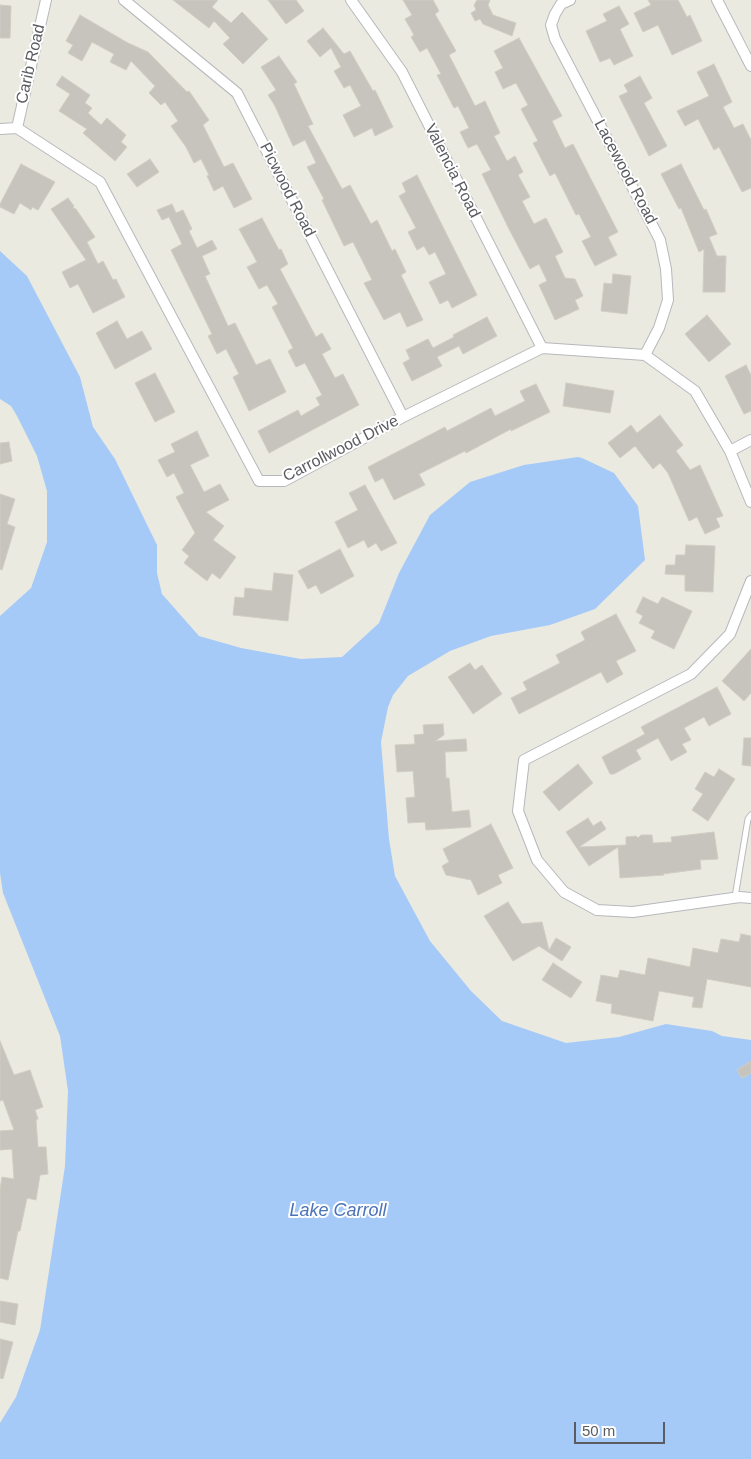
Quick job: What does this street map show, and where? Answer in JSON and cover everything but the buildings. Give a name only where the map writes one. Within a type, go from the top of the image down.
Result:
[{"type":"street","name":"Carib Road","points":[[17,128],[46,0]]},
{"type":"street","name":"Picwood Road","points":[[124,0],[238,93],[403,417]]},
{"type":"street","name":"Valencia Road","points":[[351,0],[402,72],[542,348]]},
{"type":"street","name":"Lacewood Road","points":[[570,0],[561,4],[555,14],[551,25],[555,39],[660,240],[666,269],[668,300],[659,328],[645,354]]},
{"type":"street","points":[[717,0],[751,66]]},
{"type":"street","points":[[0,129],[17,128]]},
{"type":"street","name":"Carrollwood Drive","points":[[17,128],[100,182],[259,481],[284,481],[403,417],[542,348],[645,354]]},
{"type":"street","points":[[645,354],[694,391],[730,451],[751,502]]},
{"type":"street","points":[[730,451],[751,440]]},
{"type":"street","points":[[751,581],[730,634],[691,674],[524,760],[518,812],[537,860],[564,892],[597,910],[633,912],[735,898],[751,898]]},
{"type":"lane","points":[[735,898],[748,819],[751,815]]},
{"type":"water","name":"Lake Carroll","points":[[0,251],[27,276],[80,377],[93,427],[115,459],[157,545],[157,573],[162,594],[199,636],[241,648],[301,659],[342,657],[379,623],[399,573],[430,515],[470,482],[524,465],[582,458],[614,473],[638,506],[645,560],[595,609],[550,625],[491,636],[450,651],[408,676],[393,695],[388,707],[381,742],[389,839],[395,876],[430,941],[471,991],[502,1021],[566,1043],[619,1037],[666,1024],[712,1031],[722,1036],[751,1040],[751,1459],[0,1459],[0,1423],[16,1397],[40,1330],[65,1166],[68,1091],[60,1036],[3,893],[0,873],[0,616],[31,588],[47,542],[47,491],[37,456],[17,416],[11,406],[0,399]]}]
